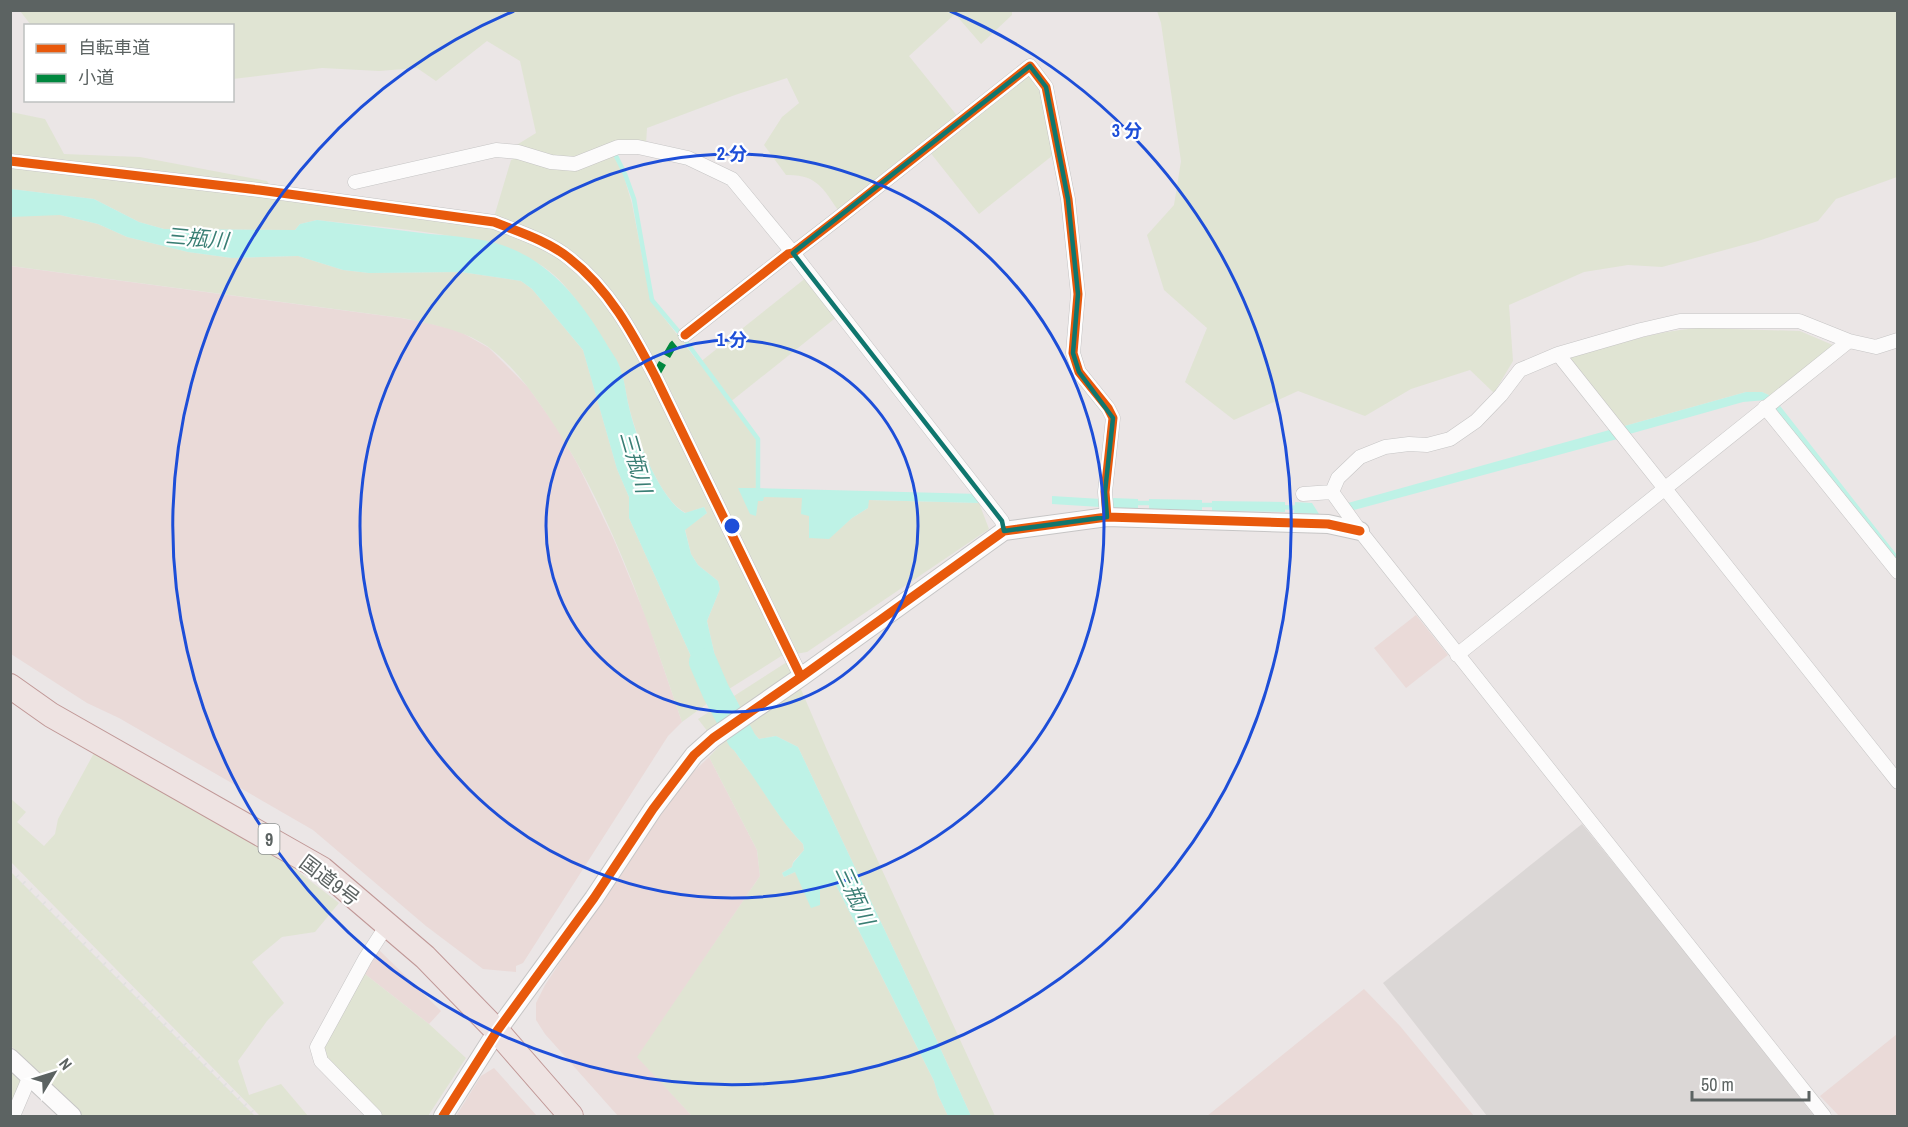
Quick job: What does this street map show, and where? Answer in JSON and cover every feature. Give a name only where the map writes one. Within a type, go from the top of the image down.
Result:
[{"type":"highway","name":"国道9号","points":[[10,686],[51,715],[322,869],[425,957],[497,1031],[571,1116]]},
{"type":"street","points":[[685,335],[788,254],[793,253],[837,219],[1030,66],[1046,87],[1068,199],[1078,294],[1073,353],[1079,372],[1108,408],[1113,418],[1105,495],[1107,514]]},
{"type":"street","points":[[355,182],[496,150],[518,152],[551,162],[575,164],[618,147],[638,147],[688,158],[732,179],[793,253],[1002,521],[1004,531]]},
{"type":"street","points":[[10,160],[259,190],[494,222],[526,234],[568,256],[596,282],[616,307],[633,335],[801,677]]},
{"type":"street","points":[[1332,492],[1338,478],[1360,457],[1385,447],[1409,444],[1427,445],[1450,439],[1476,421],[1501,395],[1520,370],[1558,354],[1680,321],[1799,321],[1849,341],[1876,347],[1898,340]]},
{"type":"street","points":[[1457,655],[1849,341]]},
{"type":"street","points":[[1558,354],[1898,782]]},
{"type":"street","points":[[1765,407],[1898,572]]},
{"type":"street","points":[[1303,494],[1332,492]]},
{"type":"street","points":[[1332,492],[1457,655],[1824,1116]]},
{"type":"street","points":[[443,1116],[497,1031],[694,755],[713,738],[1004,531],[1107,514],[1328,524],[1360,531]]},
{"type":"street","points":[[375,1116],[321,1060],[317,1047],[365,959],[387,925]]},
{"type":"street","points":[[10,1058],[72,1116]]},
{"type":"street","points":[[13,1116],[30,1076]]},
{"type":"highlighted area","points":[[1030,66],[1046,87],[1068,199],[1078,294],[1073,353],[1079,372],[1113,418],[1105,492],[1107,517],[1004,531],[1002,521],[793,253]]},
{"type":"shaded area","points":[[20,11],[1012,11],[1012,15],[981,44],[955,14],[909,56],[959,118],[838,210],[818,184],[805,177],[786,175],[764,145],[782,117],[799,103],[787,78],[647,128],[646,144],[565,160],[515,146],[536,133],[520,61],[487,41],[436,81],[417,68],[379,71],[322,68],[234,79],[234,24],[30,24]]},
{"type":"shaded area","points":[[1157,11],[1897,11],[1897,177],[1836,199],[1818,221],[1758,241],[1662,267],[1628,265],[1584,272],[1509,305],[1513,361],[1494,393],[1470,370],[1411,389],[1365,416],[1298,391],[1234,420],[1185,382],[1207,328],[1164,290],[1147,235],[1174,205],[1181,161],[1161,23]]},
{"type":"shaded area","points":[[1025,72],[1040,83],[1057,152],[979,214],[929,151]]},
{"type":"shaded area","points":[[11,112],[45,119],[64,154],[140,157],[267,181],[274,194],[503,229],[568,263],[599,294],[624,330],[786,653],[729,689],[717,665],[707,621],[720,589],[718,581],[698,565],[691,554],[685,529],[707,513],[704,507],[686,513],[667,495],[650,466],[637,434],[618,363],[572,295],[554,275],[543,267],[507,250],[426,232],[317,220],[300,224],[295,230],[164,229],[139,222],[94,199],[11,189]]},
{"type":"shaded area","points":[[612,153],[623,173],[632,204],[651,301],[699,363],[807,277],[838,316],[729,403],[757,440],[757,488],[738,488],[758,501],[763,497],[802,497],[809,515],[828,539],[852,518],[868,508],[868,500],[979,503],[989,529],[807,652],[795,654],[655,366],[590,272],[494,217],[511,160],[520,156],[550,165]]},
{"type":"shaded area","points":[[60,215],[98,224],[127,237],[188,252],[232,258],[298,256],[343,270],[369,273],[461,272],[521,281],[532,289],[583,350],[617,469],[629,497],[629,518],[690,654],[708,703],[682,722],[639,599],[606,519],[587,481],[530,390],[487,346],[456,331],[402,318],[11,266],[11,217]]},
{"type":"shaded area","points":[[10,266],[428,323],[459,331],[489,348],[528,387],[557,428],[578,465],[614,540],[646,617],[682,722],[668,736],[523,963],[516,966],[516,972],[483,969],[426,926],[313,830],[119,718],[87,703],[11,654]]},
{"type":"shaded area","points":[[1698,328],[1800,331],[1835,346],[1771,396],[1762,392],[1746,392],[1621,427],[1569,358],[1649,336]]},
{"type":"shaded area","points":[[1416,615],[1448,655],[1406,688],[1374,648]]},
{"type":"shaded area","points":[[790,660],[795,671],[741,709],[734,696]]},
{"type":"shaded area","points":[[800,687],[995,1116],[971,1116],[798,747],[776,736],[759,739],[746,724]]},
{"type":"shaded area","points":[[712,710],[719,724],[708,732],[698,719]]},
{"type":"shaded area","points":[[727,738],[778,814],[803,844],[804,850],[793,862],[792,867],[782,873],[784,877],[795,872],[820,890],[836,885],[934,1081],[948,1116],[692,1116],[637,1057],[760,876],[757,850],[709,757]]},
{"type":"shaded area","points":[[94,753],[278,856],[339,903],[315,932],[282,937],[252,962],[284,1003],[267,1021],[238,1061],[249,1095],[281,1084],[308,1116],[260,1116],[11,862],[10,798],[26,812],[17,822],[44,846],[55,834],[58,819]]},
{"type":"shaded area","points":[[709,757],[757,850],[760,876],[638,1057],[692,1116],[618,1116],[545,1034],[536,1020],[536,1003],[545,985],[645,834],[685,780]]},
{"type":"shaded area","points":[[1582,824],[1718,992],[1814,1116],[1487,1116],[1383,983]]},
{"type":"shaded area","points":[[11,872],[255,1116],[82,1116],[11,1046]]},
{"type":"shaded area","points":[[376,947],[441,1011],[429,1024],[361,971]]},
{"type":"shaded area","points":[[361,971],[429,1024],[466,1058],[428,1116],[380,1116],[322,1052],[323,1041]]},
{"type":"shaded area","points":[[1364,989],[1400,1026],[1474,1116],[1207,1116]]},
{"type":"shaded area","points":[[1897,1034],[1897,1116],[1839,1116],[1820,1096]]},
{"type":"shaded area","points":[[11,1068],[25,1083],[11,1116]]},
{"type":"shaded area","points":[[494,1068],[537,1116],[456,1116],[481,1076]]},
{"type":"water","points":[[11,189],[94,199],[139,222],[164,229],[295,230],[300,224],[317,220],[485,241],[502,245],[535,261],[550,272],[575,298],[617,360],[637,434],[650,466],[667,495],[685,513],[704,507],[707,513],[685,530],[691,554],[698,565],[718,581],[720,589],[707,621],[717,665],[729,689],[708,703],[690,654],[629,518],[629,497],[617,469],[583,350],[532,289],[521,281],[461,272],[369,273],[343,270],[298,256],[232,258],[188,252],[127,237],[98,224],[60,215],[11,217]]},
{"type":"water","points":[[1746,392],[1762,392],[1771,396],[1766,400],[1743,402],[1626,435],[1621,427]]},
{"type":"water","points":[[1777,402],[1897,555],[1897,566],[1771,407]]},
{"type":"water","points":[[1613,429],[1621,438],[1354,510],[1348,503]]},
{"type":"water","points":[[738,488],[980,494],[979,503],[869,500],[868,508],[852,518],[829,539],[809,538],[809,516],[801,514],[802,498],[764,497],[763,501],[758,501],[756,516],[750,514]]},
{"type":"water","points":[[1052,496],[1101,499],[1100,507],[1052,504]]},
{"type":"water","points":[[1113,498],[1138,499],[1138,509],[1113,508]]},
{"type":"water","points":[[1149,499],[1202,500],[1202,511],[1149,510]]},
{"type":"water","points":[[1212,501],[1285,502],[1285,512],[1212,511]]},
{"type":"water","points":[[1295,502],[1312,503],[1319,514],[1294,513]]},
{"type":"water","points":[[734,696],[741,709],[719,724],[712,710]]},
{"type":"water","points":[[746,724],[759,739],[776,736],[798,747],[971,1116],[948,1116],[934,1081],[836,885],[820,890],[820,905],[811,908],[795,872],[784,877],[782,873],[792,867],[804,850],[803,844],[778,814],[727,738]]},
{"type":"waterway","points":[[615,154],[634,199],[652,300],[678,331]]},
{"type":"waterway","points":[[687,343],[758,439],[758,488]]},
{"type":"waterway","points":[[1132,503],[1154,503]]},
{"type":"waterway","points":[[1198,505],[1217,505]]},
{"type":"waterway","points":[[1279,507],[1301,508]]},
{"type":"waterway","name":"三瓶川","points":[[703,662],[741,738]]},
{"type":"railway","points":[[10,869],[256,1116]]},
{"type":"marked path","points":[[655,376],[673,345],[685,335]]},
{"type":"cycle path","points":[[685,335],[788,254],[793,253],[837,219],[1030,66],[1046,87],[1068,199],[1078,294],[1073,353],[1079,372],[1108,408],[1113,418],[1105,492],[1107,517]]},
{"type":"cycle path","points":[[10,161],[259,190],[494,222],[533,237],[561,252],[583,270],[608,297],[637,343],[801,677]]},
{"type":"cycle path","points":[[443,1116],[497,1031],[594,898],[653,809],[694,755],[713,738],[1004,531],[1107,517],[1328,524],[1360,531]]}]
